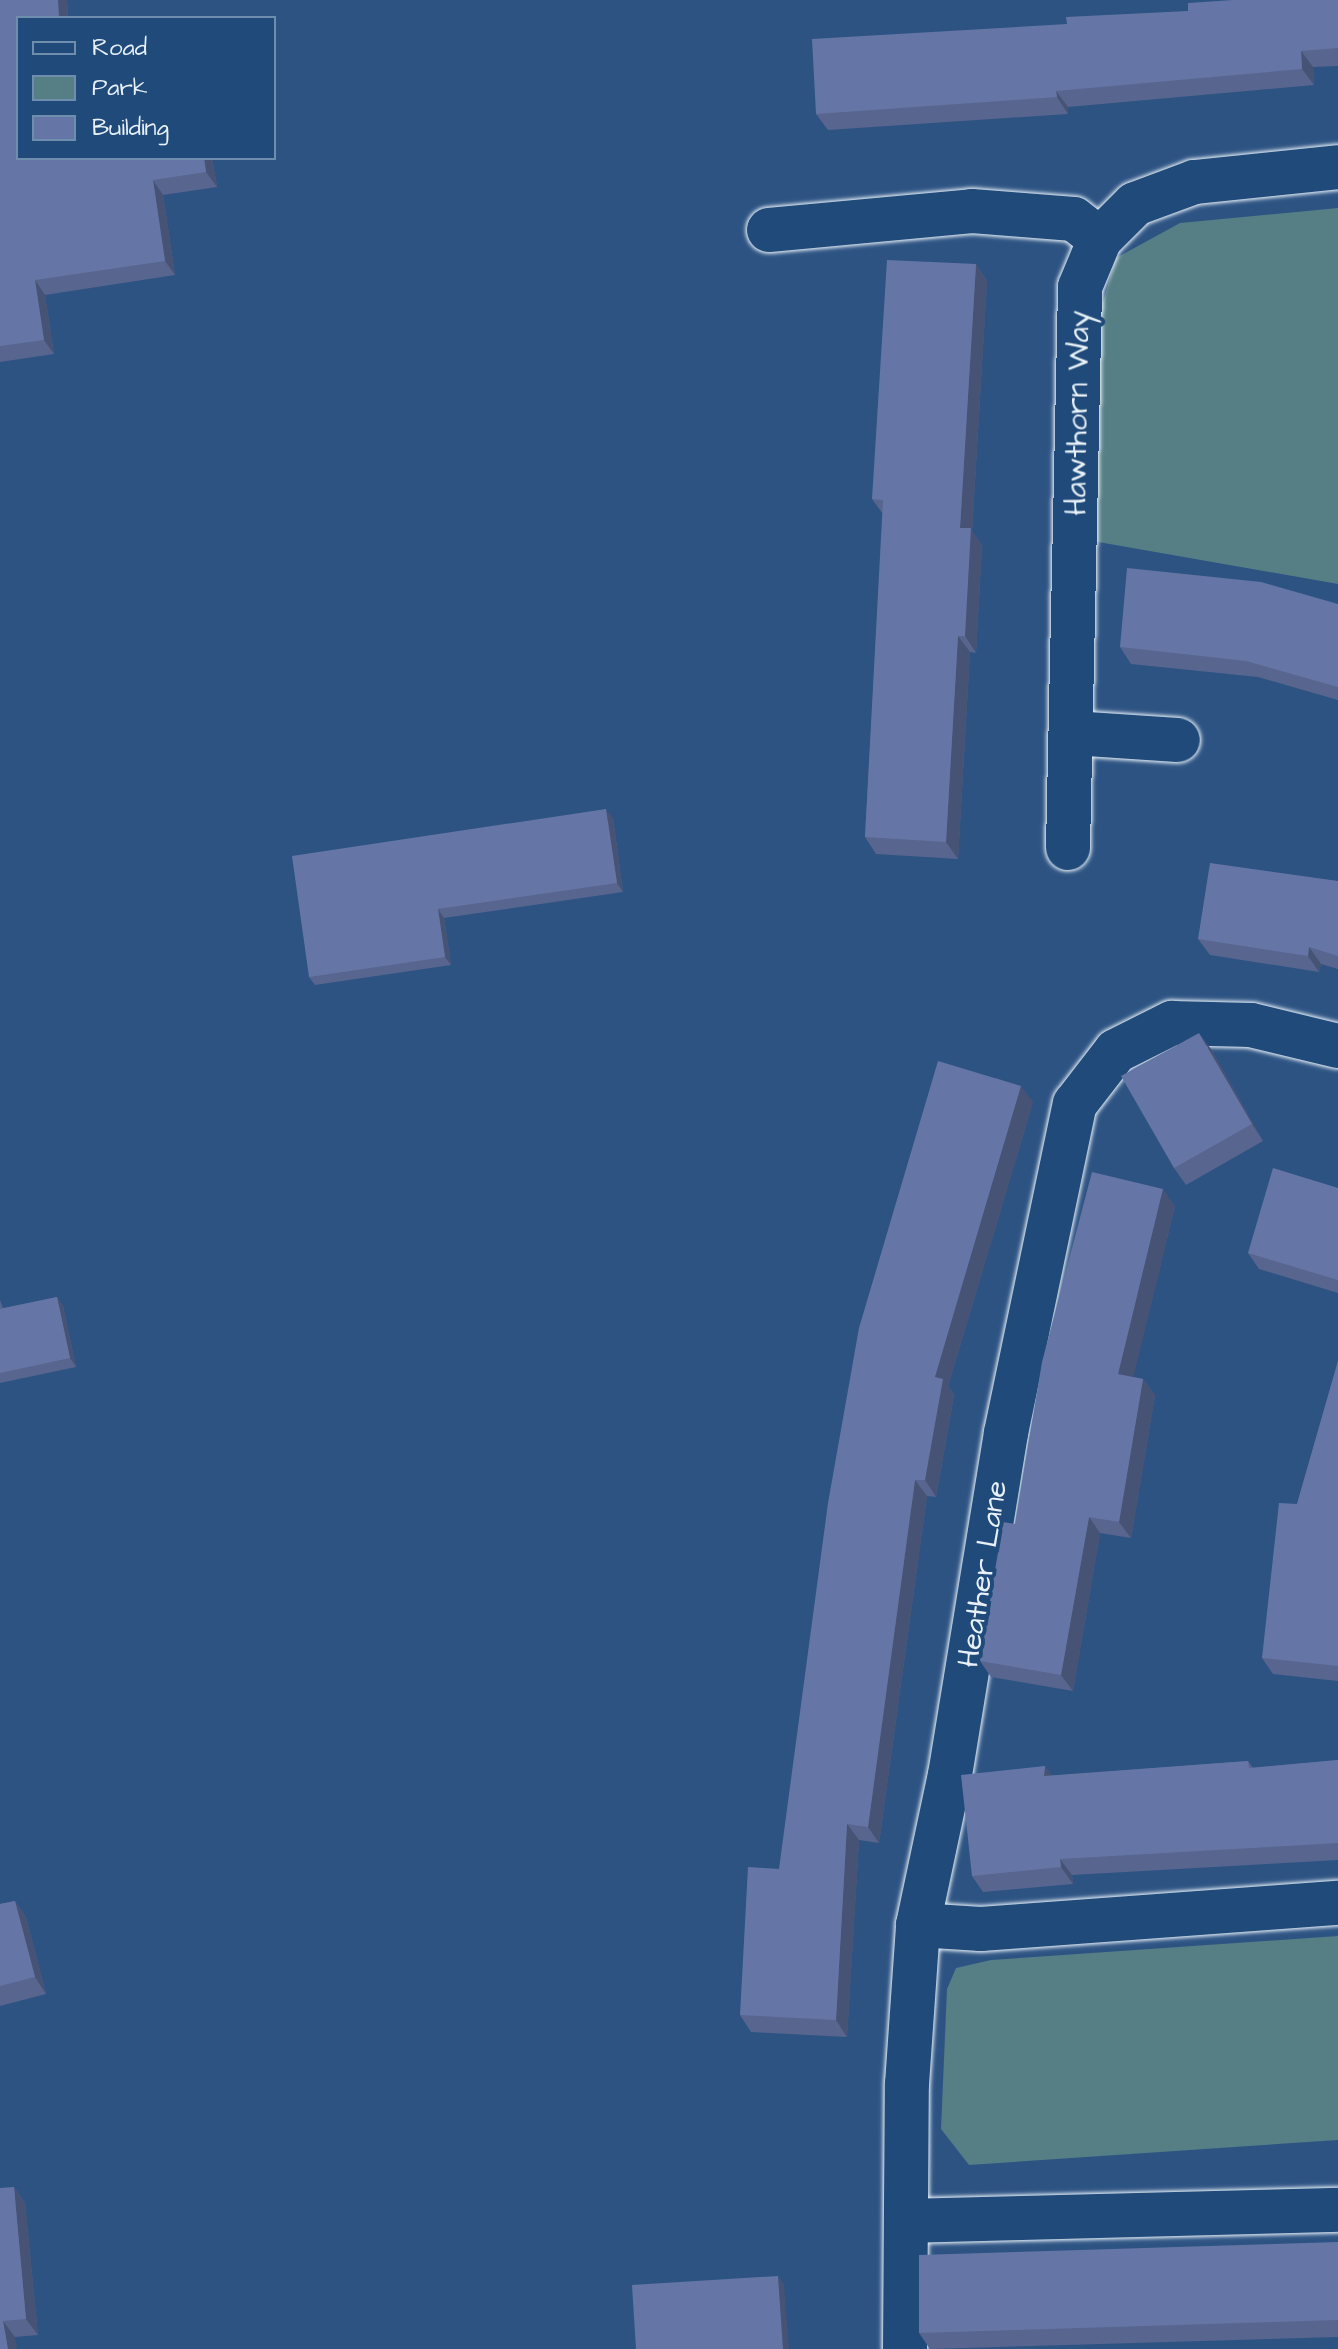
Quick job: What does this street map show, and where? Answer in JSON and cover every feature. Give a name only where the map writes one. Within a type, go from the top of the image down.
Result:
[{"type":"street","name":"Hawthorn Way","points":[[1068,848],[1080,287],[1100,239],[1135,204],[1194,182],[1338,167]]},
{"type":"street","points":[[769,230],[972,211],[1074,219],[1100,239]]},
{"type":"street","points":[[1072,733],[1178,740]]},
{"type":"street","name":"Heather Lane","points":[[905,2349],[907,2084],[918,1925],[950,1775],[1006,1433],[1075,1104],[1116,1051],[1172,1023],[1251,1025],[1338,1046]]},
{"type":"street","points":[[918,1925],[981,1929],[1338,1903]]},
{"type":"street","points":[[908,2221],[1338,2210]]},
{"type":"green space","points":[[1338,208],[1338,584],[1087,540],[1094,333],[1116,258],[1180,223]]},
{"type":"green space","points":[[1338,1936],[1338,2140],[969,2165],[941,2129],[947,1989],[956,1968],[991,1960]]},
{"type":"building","points":[[0,0],[58,0],[59,16],[16,16],[16,160],[204,160],[206,172],[153,180],[165,261],[35,280],[44,340],[0,346]]},
{"type":"building","points":[[1338,0],[1338,48],[1301,51],[1302,69],[1056,91],[1057,97],[816,114],[812,39],[1067,24],[1066,17],[1188,11],[1188,3]]},
{"type":"building","points":[[887,260],[976,264],[960,528],[971,528],[965,636],[958,636],[946,842],[865,837],[883,500],[872,499]]},
{"type":"building","points":[[1127,568],[1261,582],[1338,604],[1338,687],[1246,661],[1120,647]]},
{"type":"building","points":[[606,809],[617,883],[438,909],[445,957],[309,977],[292,856]]},
{"type":"building","points":[[1210,863],[1338,881],[1338,956],[1309,947],[1308,956],[1198,939]]},
{"type":"building","points":[[1199,1033],[1252,1124],[1174,1168],[1121,1076]]},
{"type":"building","points":[[938,1061],[1021,1086],[935,1377],[943,1379],[925,1480],[915,1480],[868,1827],[847,1824],[836,2020],[740,2015],[748,1867],[779,1869],[828,1503],[859,1328]]},
{"type":"building","points":[[1273,1168],[1338,1188],[1338,1280],[1248,1253]]},
{"type":"building","points":[[1092,1172],[1163,1189],[1118,1374],[1143,1379],[1119,1522],[1089,1517],[1061,1675],[980,1661],[1003,1522],[1015,1524],[1042,1362]]},
{"type":"building","points":[[57,1297],[70,1358],[0,1373],[0,1309]]},
{"type":"building","points":[[1338,1361],[1338,1666],[1262,1658],[1279,1503],[1297,1504]]},
{"type":"building","points":[[1338,1760],[1338,1843],[1060,1859],[1061,1867],[972,1876],[961,1775],[1045,1766],[1044,1776],[1248,1761],[1249,1768]]},
{"type":"building","points":[[15,1901],[35,1977],[0,1986],[0,1904]]},
{"type":"building","points":[[14,2187],[26,2319],[3,2321],[8,2349],[0,2349],[0,2188]]},
{"type":"building","points":[[1338,2242],[1338,2320],[919,2333],[919,2255]]},
{"type":"building","points":[[778,2276],[783,2349],[636,2349],[632,2285]]}]
